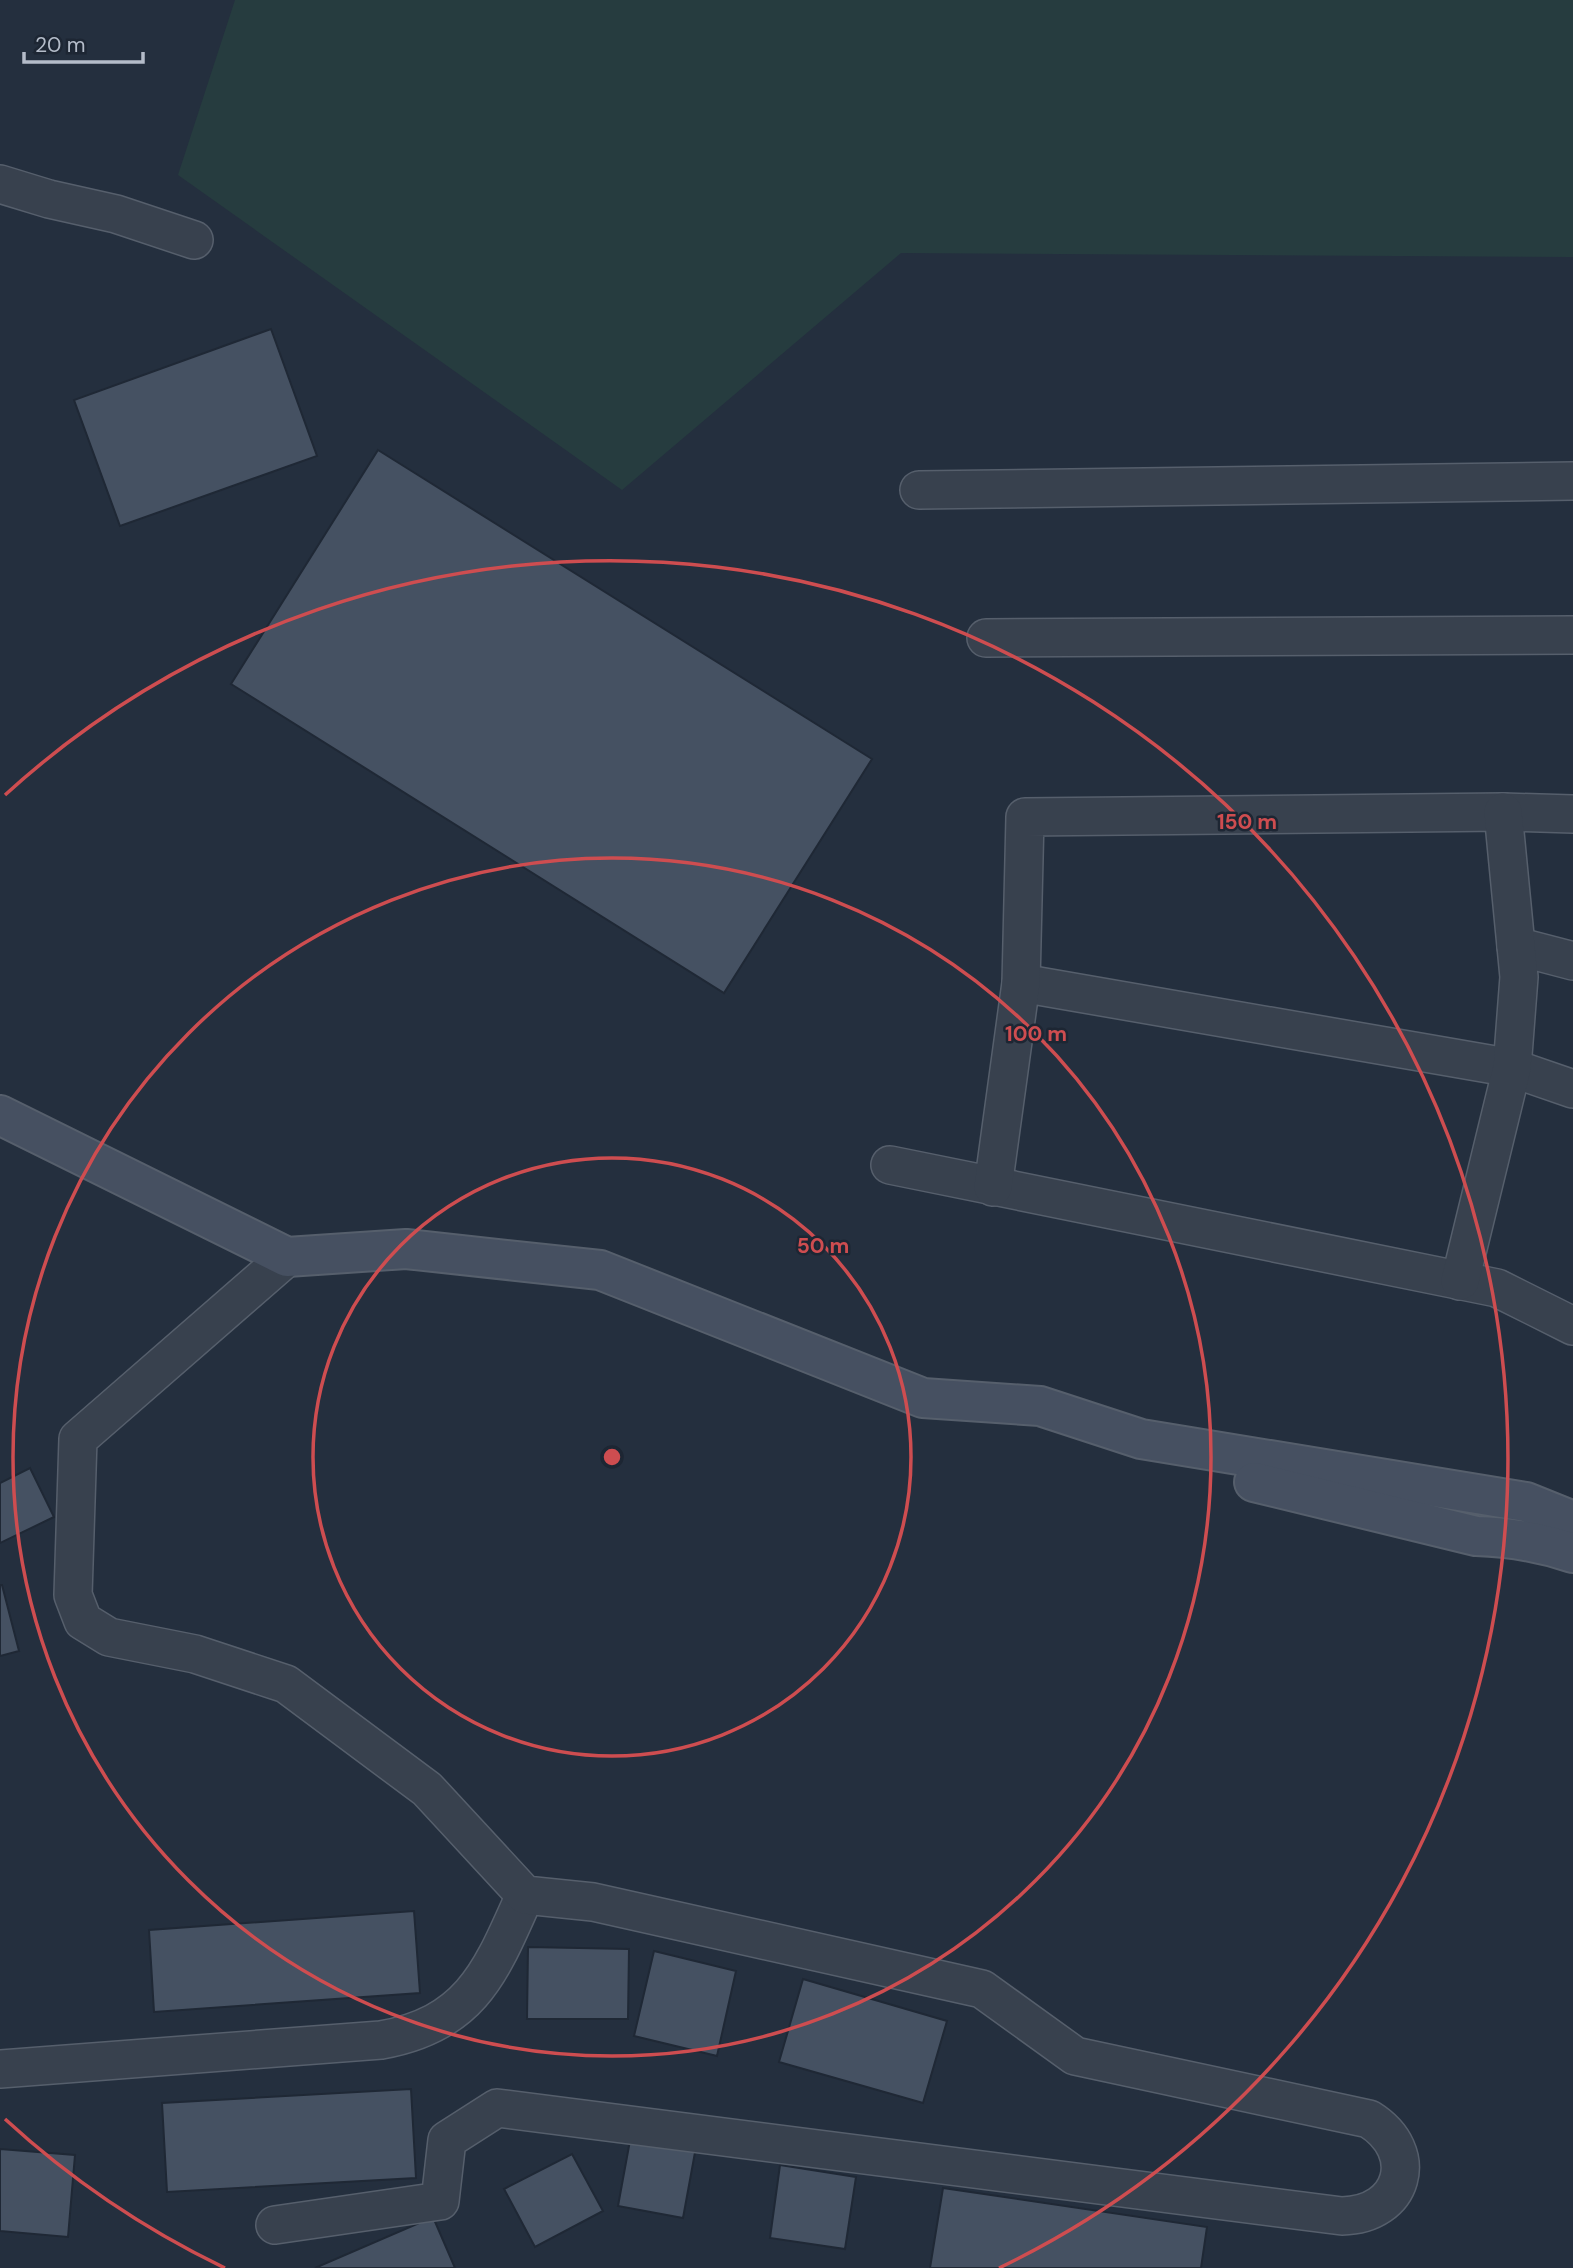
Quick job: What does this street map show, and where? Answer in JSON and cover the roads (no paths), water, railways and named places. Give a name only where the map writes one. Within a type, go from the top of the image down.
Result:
[{"type":"street","points":[[0,184],[116,215],[194,240]]},
{"type":"street","points":[[919,490],[1573,481]]},
{"type":"street","points":[[986,638],[1573,635]]},
{"type":"street","points":[[1460,1281],[1512,1068],[1519,977],[1503,812]]},
{"type":"street","points":[[993,1187],[1021,983],[1025,817],[1503,812],[1573,814]]},
{"type":"street","points":[[1516,946],[1573,961]]},
{"type":"street","points":[[1021,983],[1512,1068],[1573,1088]]},
{"type":"street","points":[[0,1115],[288,1257],[406,1249],[600,1270],[923,1398],[1040,1406],[1141,1440],[1526,1502],[1573,1521]]},
{"type":"street","points":[[890,1166],[1497,1288],[1573,1326]]},
{"type":"street","points":[[275,2225],[439,2200],[447,2140],[497,2108],[1342,2216],[1358,2216],[1373,2211],[1385,2202],[1395,2189],[1399,2166],[1394,2141],[1383,2128],[1369,2119],[1075,2056],[982,1989],[593,1902],[525,1895],[427,1789],[286,1684],[195,1654],[109,1637],[83,1621],[73,1595],[78,1438],[288,1257]]},
{"type":"street","points":[[1040,1406],[1099,1453],[1271,1485],[1476,1536],[1510,1537],[1544,1543],[1573,1553]]},
{"type":"street","points":[[0,2069],[381,2040],[404,2035],[427,2027],[469,1997],[487,1975],[525,1895]]}]
